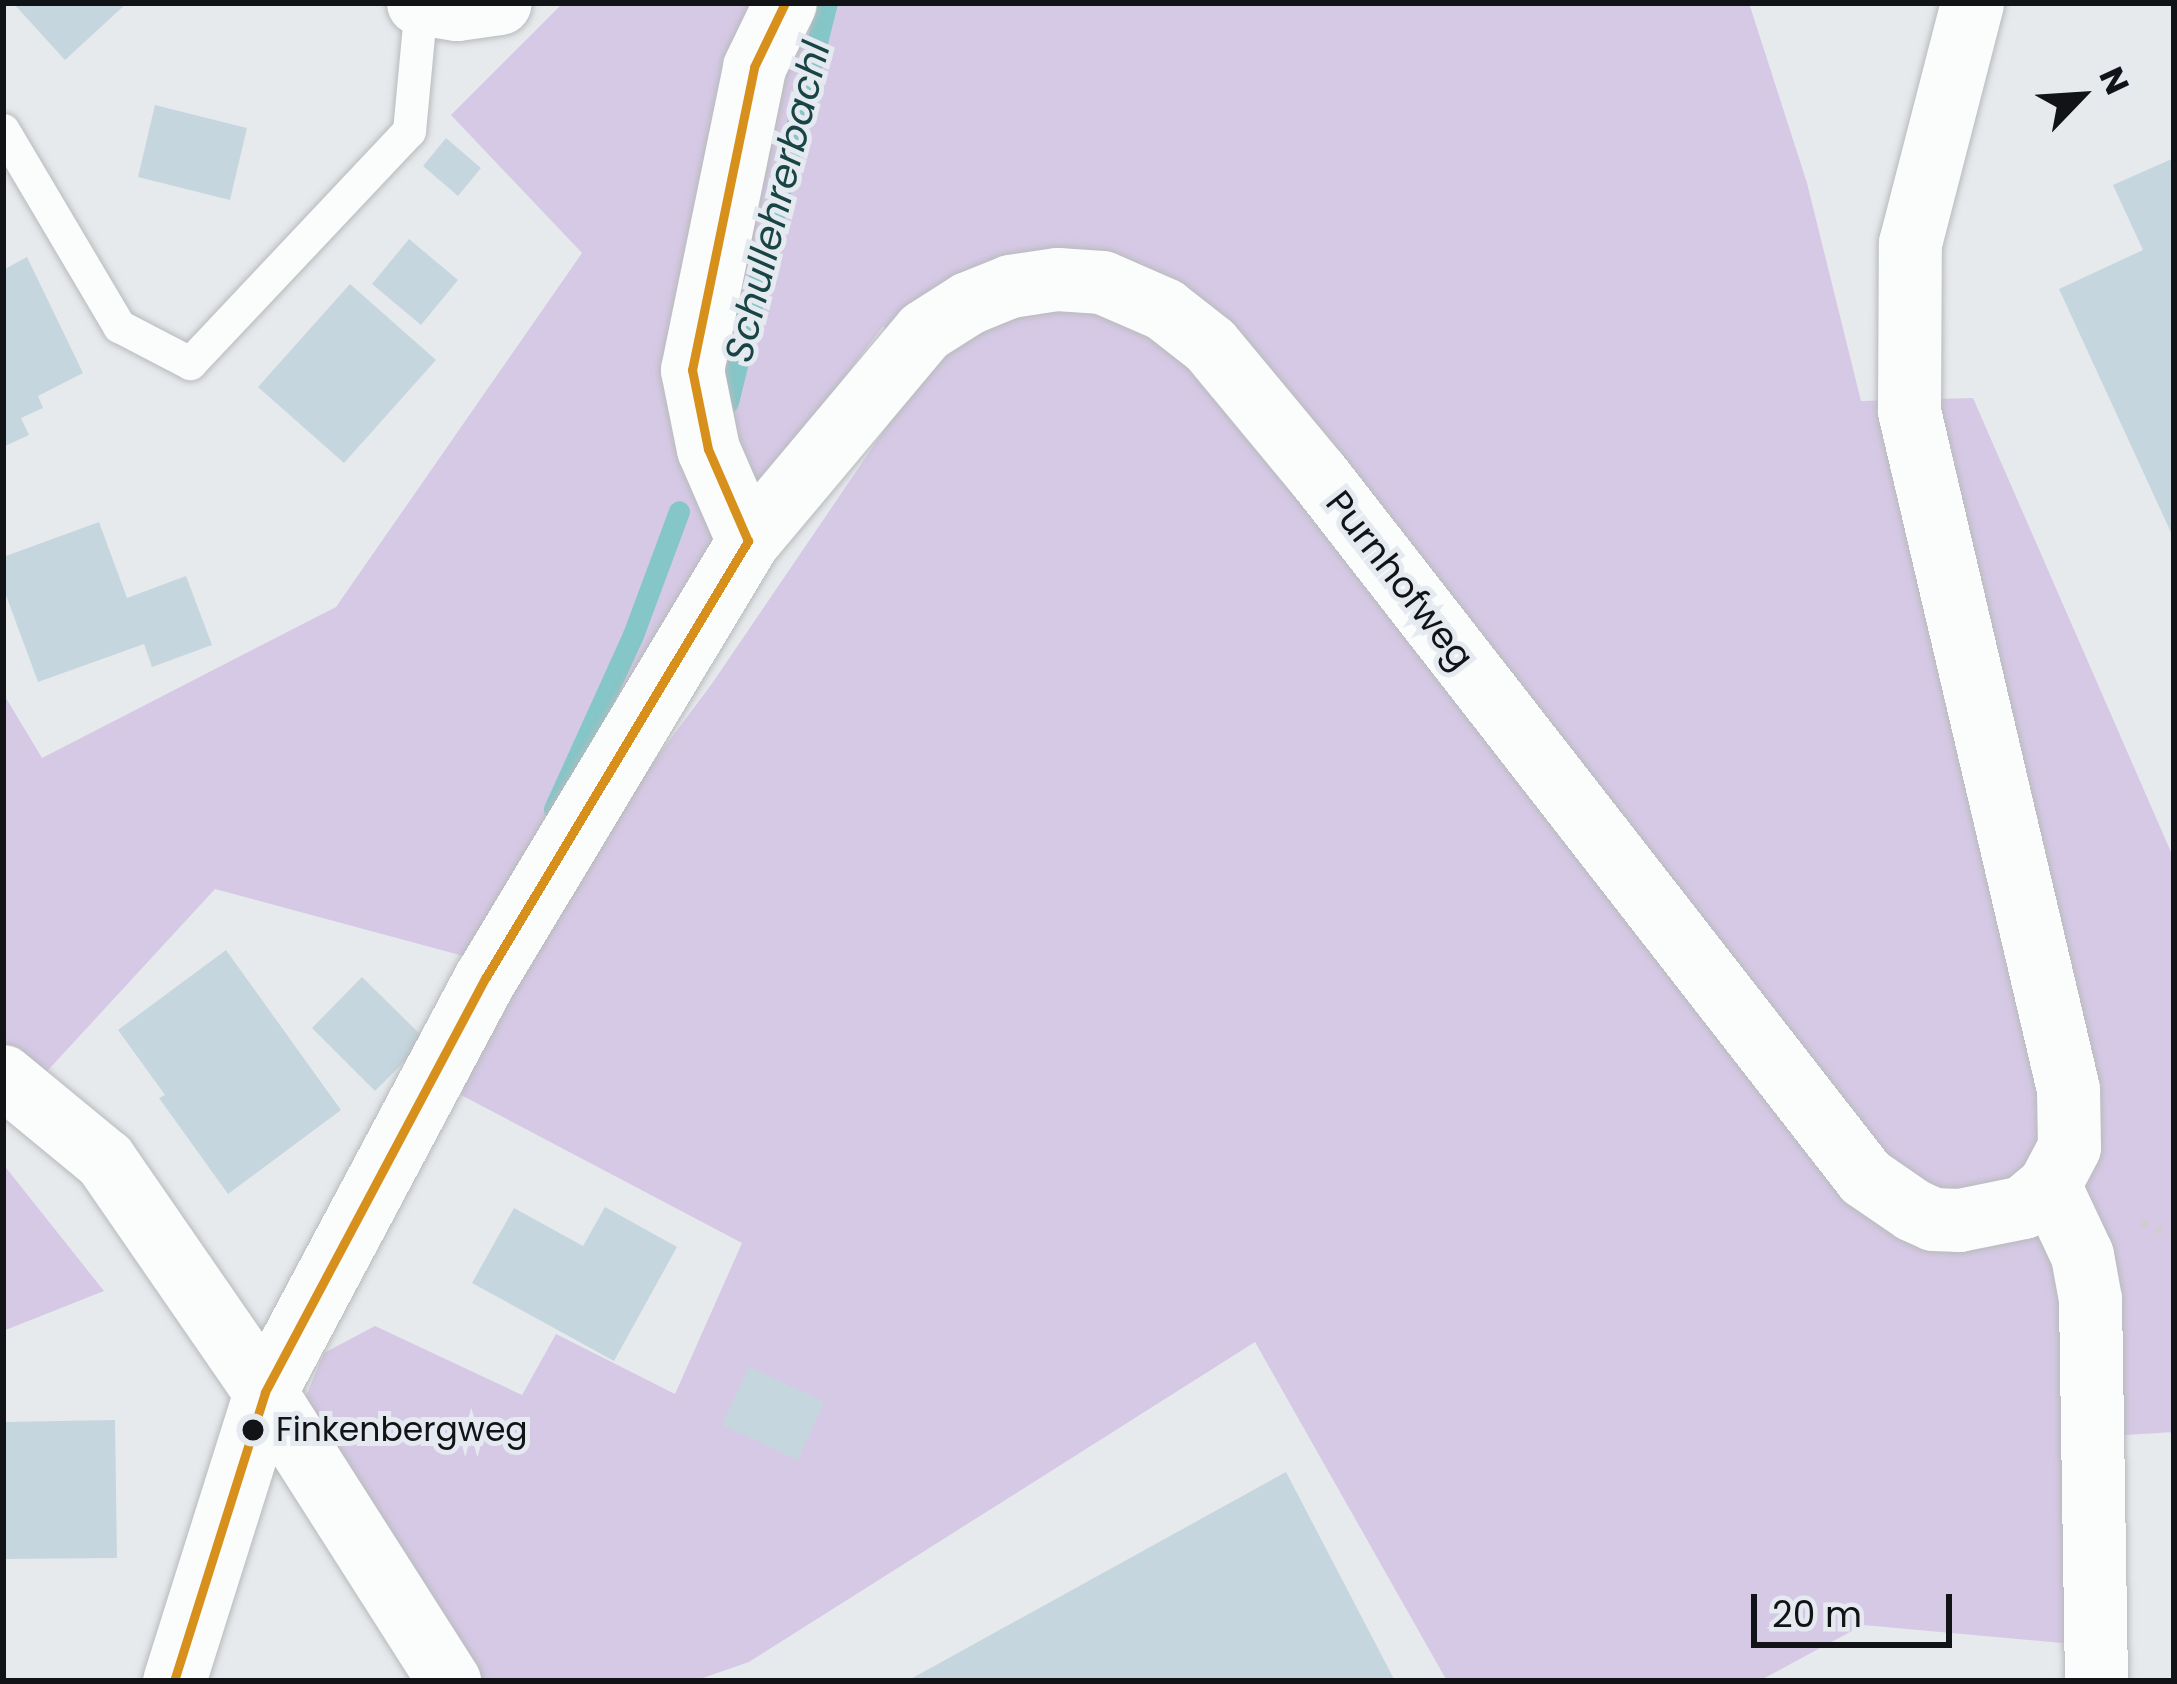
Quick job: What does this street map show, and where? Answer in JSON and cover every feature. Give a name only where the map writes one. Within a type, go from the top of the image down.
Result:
[{"type":"street","points":[[420,3],[458,9],[500,3]]},
{"type":"street","points":[[748,542],[708,449],[692,370],[754,67],[785,3]]},
{"type":"street","points":[[1972,3],[1910,243],[1910,411],[2068,1089],[2069,1147],[2049,1185],[2082,1255],[2090,1299],[2096,1681]]},
{"type":"street","name":"Purnhofweg","points":[[174,1681],[265,1392],[486,977],[748,542],[899,356],[946,316],[988,292],[1036,280],[1078,279],[1133,292],[1210,345],[1865,1177],[1933,1219],[1959,1220],[2023,1207],[2049,1185]]},
{"type":"street","points":[[3,1076],[105,1160],[265,1392],[448,1681]]},
{"type":"lane","points":[[3,130],[119,326],[190,363],[410,131],[420,3]]},
{"type":"shaded area","points":[[563,3],[761,3],[786,65],[818,3],[1749,3],[1807,183],[1861,401],[1973,398],[2174,859],[2174,1432],[2062,1439],[2072,1644],[1863,1625],[1759,1681],[1447,1681],[1255,1342],[749,1662],[694,1681],[473,1681],[296,1420],[324,1353],[375,1326],[522,1395],[556,1334],[675,1394],[742,1243],[461,1095],[485,1020],[574,868],[711,685],[919,379],[883,326],[690,582],[471,958],[215,889],[3,1119],[3,693],[42,758],[336,607],[582,253],[451,115]]},
{"type":"shaded area","points":[[3,1164],[104,1291],[3,1331]]},
{"type":"building","points":[[13,3],[127,3],[65,60]]},
{"type":"building","points":[[155,105],[247,128],[230,200],[138,177]]},
{"type":"building","points":[[446,138],[481,168],[458,196],[423,166]]},
{"type":"building","points":[[2174,158],[2174,539],[2059,289],[2143,250],[2113,185]]},
{"type":"building","points":[[409,239],[458,280],[421,325],[372,284]]},
{"type":"building","points":[[27,257],[83,373],[38,396],[43,408],[21,418],[29,435],[3,447],[3,270]]},
{"type":"building","points":[[350,284],[436,360],[344,463],[258,387]]},
{"type":"building","points":[[99,522],[127,598],[186,576],[212,645],[152,667],[144,644],[38,682],[3,587],[3,557]]},
{"type":"building","points":[[226,950],[341,1110],[228,1194],[159,1098],[165,1095],[118,1030]]},
{"type":"building","points":[[362,977],[426,1040],[375,1091],[312,1028]]},
{"type":"building","points":[[605,1207],[677,1247],[614,1361],[472,1283],[514,1208],[583,1246]]},
{"type":"building","points":[[749,1367],[824,1402],[798,1460],[722,1425]]},
{"type":"building","points":[[115,1420],[117,1558],[3,1559],[3,1422]]},
{"type":"building","points":[[1286,1472],[1395,1681],[907,1681]]},
{"type":"waterway","name":"Schullehrerbachl","points":[[728,402],[827,3]]},
{"type":"waterway","name":"Schullehrerbachl","points":[[554,809],[633,635],[679,511]]},
{"type":"transit line","points":[[174,1681],[265,1392],[486,977],[748,541],[708,449],[692,370],[754,67],[785,3]]},
{"type":"place","name":"Finkenbergweg","points":[[253,1430]]}]
